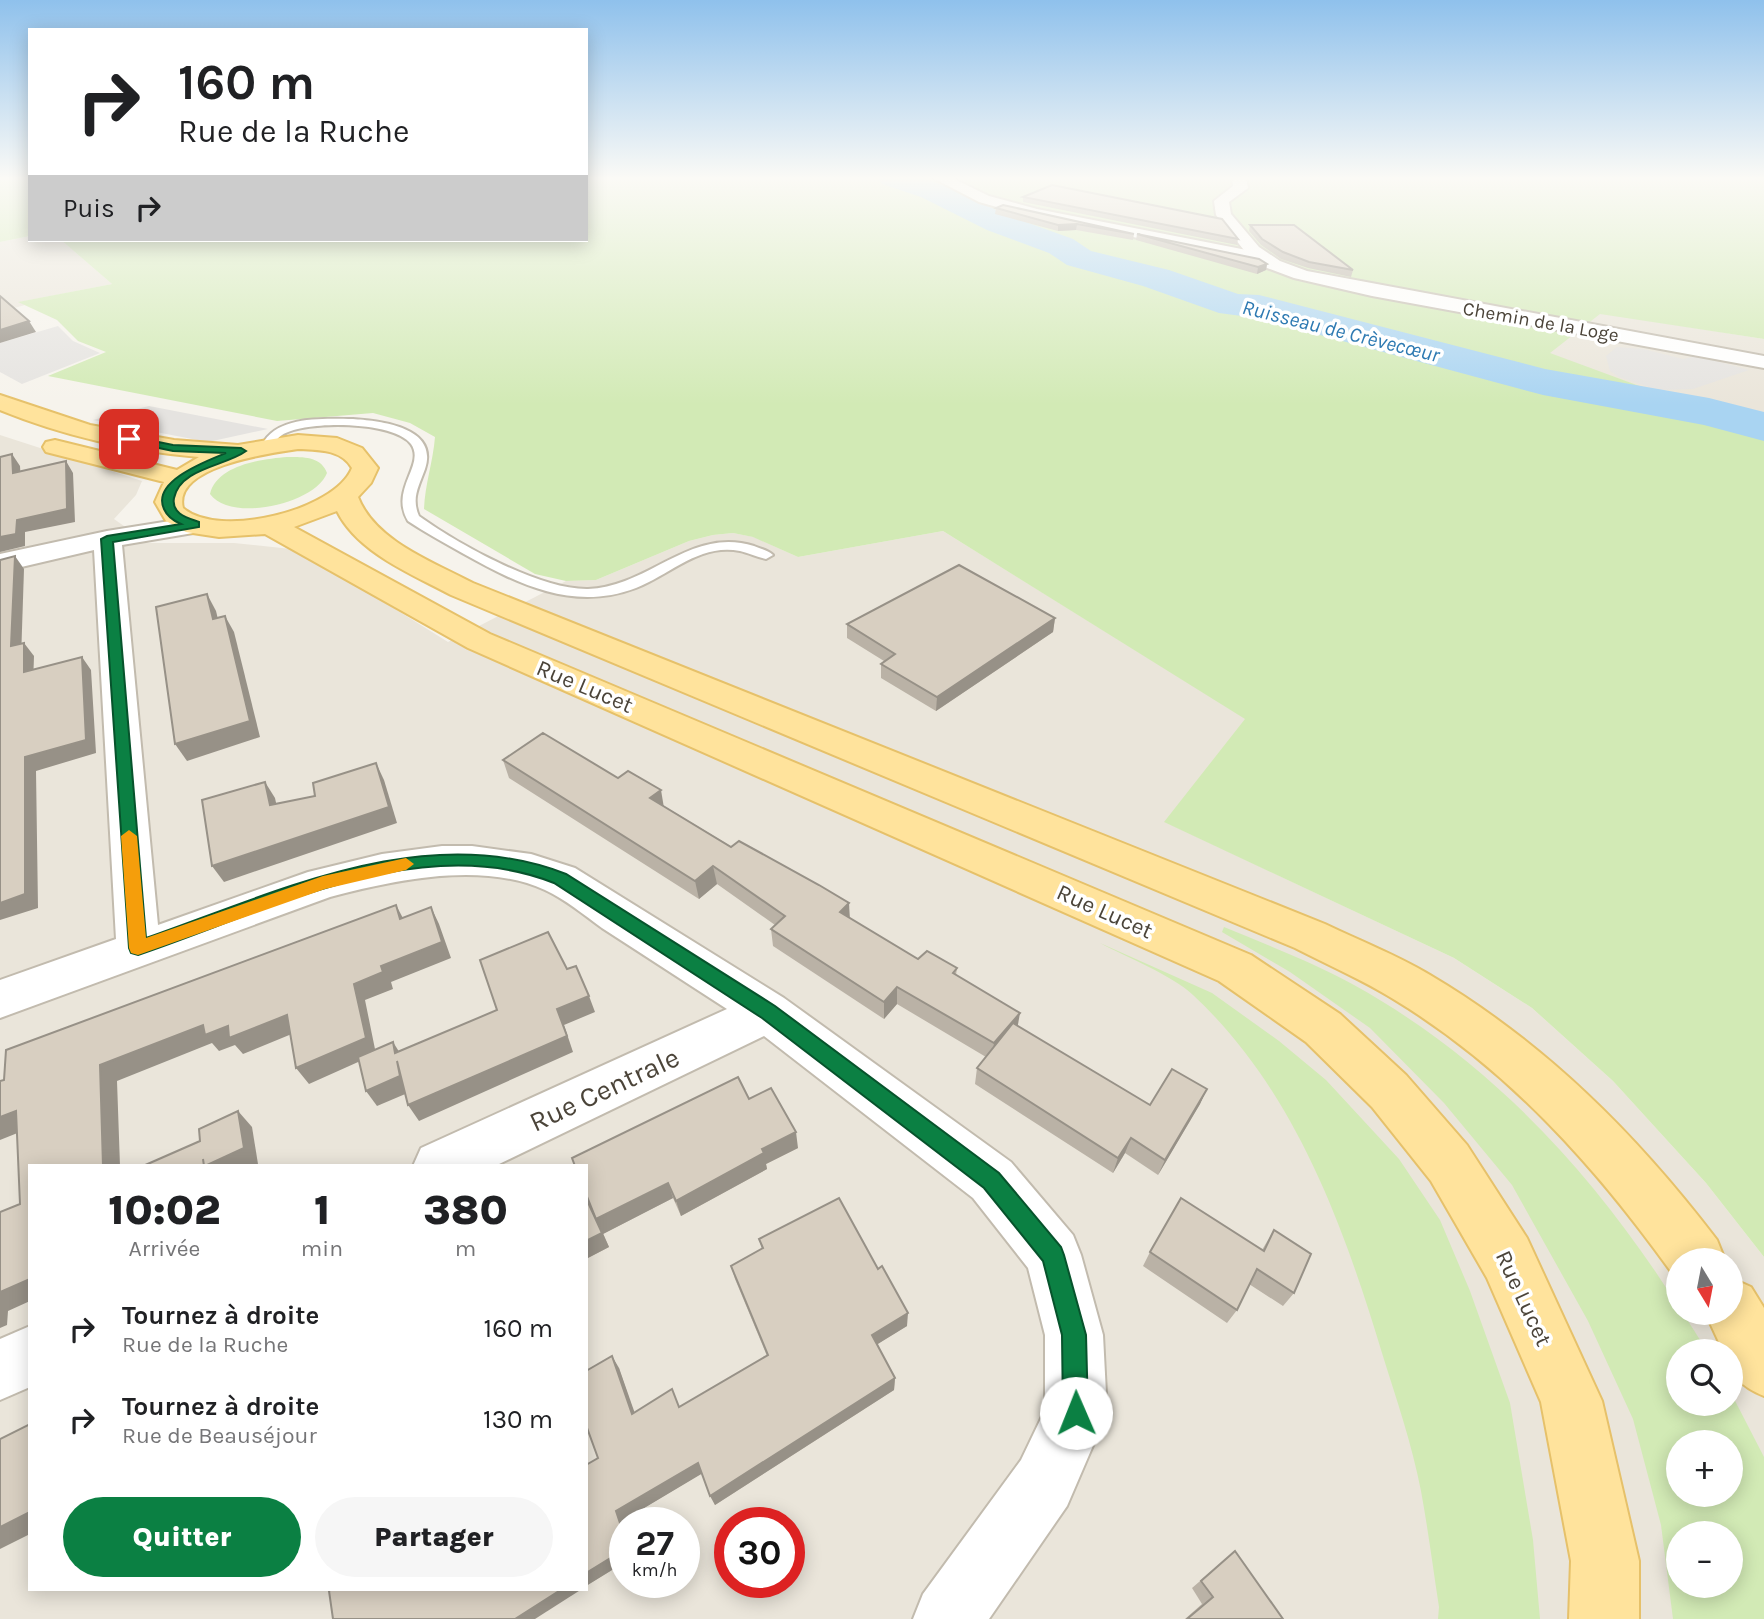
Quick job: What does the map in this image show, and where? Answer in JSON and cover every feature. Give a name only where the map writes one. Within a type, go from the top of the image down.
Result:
[{"type":"main road","points":[[0,402],[55,422],[173,448],[241,451]]},
{"type":"main road","points":[[36,442],[174,490]]},
{"type":"main road","points":[[325,443],[346,448],[360,456],[365,468],[359,482],[344,496],[297,517],[267,524],[241,528],[195,525],[170,511],[174,490],[198,468],[241,451],[268,445],[325,443]]},
{"type":"main road","name":"Rue Lucet","points":[[344,496],[356,522],[367,531],[417,565],[462,589],[1310,936],[1403,982],[1481,1033],[1553,1091],[1607,1145],[1688,1248]]},
{"type":"main road","name":"Rue Lucet","points":[[267,524],[330,554],[416,607],[479,641],[1235,968],[1323,1028],[1389,1091],[1449,1163],[1507,1258],[1571,1401],[1605,1562],[1604,1619]]},
{"type":"main road","points":[[1741,1325],[1764,1366]]},
{"type":"street","points":[[1240,254],[1262,258]]},
{"type":"street","name":"Chemin de la Loge","points":[[1257,254],[1308,276],[1372,290],[1764,362]]},
{"type":"street","points":[[107,539],[174,490]]},
{"type":"street","points":[[0,564],[107,539],[195,525]]},
{"type":"street","points":[[107,539],[138,948]]},
{"type":"street","points":[[0,999],[323,883],[378,868],[471,859],[503,862],[560,878],[768,1012],[992,1180],[1053,1255],[1074,1335],[1076,1413],[1044,1483],[948,1619]]},
{"type":"street","name":"Rue Centrale","points":[[443,1164],[768,1012]]},
{"type":"street","points":[[0,1370],[28,1357]]},
{"type":"lane","points":[[268,445],[271,436],[283,429],[318,424],[374,424],[401,430],[416,441],[421,456],[407,499],[407,509],[413,518],[508,573],[544,589],[567,593],[612,591],[688,554],[724,545],[741,546],[766,555]]},
{"type":"shaded area","points":[[0,254],[77,254],[112,284],[20,302],[25,305],[0,312]]},
{"type":"shaded area","points":[[1206,254],[1305,254],[1600,313],[1764,339],[1764,431],[1549,354]]},
{"type":"shaded area","points":[[58,326],[73,341],[100,353],[22,384],[0,372],[0,343]]},
{"type":"shaded area","points":[[1617,347],[1643,349],[1683,359],[1697,356],[1749,370],[1693,389],[1658,390],[1619,377],[1610,371],[1606,356]]},
{"type":"shaded area","points":[[149,406],[268,429],[208,442],[93,420]]},
{"type":"shaded area","points":[[0,435],[142,481],[136,495],[114,519],[148,543],[234,543],[291,549],[331,569],[448,642],[566,581],[596,580],[689,541],[713,535],[733,533],[754,537],[798,557],[943,531],[1246,719],[1165,822],[1454,958],[1532,1008],[1613,1081],[1706,1183],[1764,1257],[1764,1619],[0,1619]]},
{"type":"green space","points":[[77,254],[1764,254],[1764,339],[1600,314],[1550,353],[1764,432],[1764,1257],[1706,1183],[1613,1081],[1532,1008],[1454,958],[1164,822],[1245,719],[943,531],[798,557],[753,537],[733,533],[713,535],[689,541],[596,580],[566,581],[535,574],[424,509],[435,437],[410,423],[373,413],[277,421],[48,376],[106,352],[78,341],[57,320],[18,302],[112,284]]},
{"type":"green space","points":[[287,457],[316,460],[327,473],[319,484],[307,493],[272,506],[235,507],[221,503],[210,494],[221,476],[231,470],[253,462]]},
{"type":"green space","points":[[1224,927],[1354,985],[1404,1015],[1451,1049],[1495,1085],[1536,1125],[1612,1211],[1666,1288],[1666,1325],[1691,1325],[1699,1339],[1666,1339],[1666,1416],[1743,1416],[1764,1457],[1764,1619],[1673,1619],[1670,1598],[1743,1598],[1743,1521],[1666,1521],[1666,1564],[1661,1525],[1633,1419],[1588,1321],[1512,1185],[1444,1103],[1370,1028],[1290,972],[1222,932]]},
{"type":"green space","points":[[1100,943],[1212,993],[1279,1041],[1326,1080],[1399,1159],[1440,1220],[1470,1291],[1510,1403],[1533,1540],[1540,1619],[1438,1619],[1439,1607],[1426,1520],[1408,1439],[1367,1304],[1332,1208],[1311,1161],[1260,1072],[1229,1032],[1184,988],[1161,973]]},
{"type":"building","points":[[1209,254],[1232,254],[1259,259],[1267,264],[1258,267]]},
{"type":"building","points":[[1287,254],[1331,254],[1353,270],[1309,262]]},
{"type":"building","points":[[0,296],[29,321],[0,330]]},
{"type":"building","points":[[12,454],[13,473],[66,461],[67,509],[17,520],[16,534],[0,537],[0,457]]},
{"type":"building","points":[[15,556],[11,646],[24,643],[24,672],[82,657],[86,740],[25,757],[25,894],[0,903],[0,560]]},
{"type":"building","points":[[959,565],[1055,618],[937,697],[881,664],[895,654],[847,624]]},
{"type":"building","points":[[207,594],[213,619],[225,616],[250,721],[175,744],[156,607]]},
{"type":"building","points":[[543,733],[618,778],[628,771],[661,790],[650,798],[731,847],[739,841],[819,885],[849,903],[840,912],[918,959],[927,951],[957,968],[953,973],[1020,1013],[994,1043],[897,987],[884,1002],[771,929],[785,916],[713,866],[695,881],[503,760]]},
{"type":"building","points":[[376,763],[389,807],[212,866],[202,800],[265,782],[270,805],[315,796],[313,783]]},
{"type":"building","points":[[396,905],[400,919],[431,907],[442,942],[381,966],[383,972],[354,984],[366,1038],[296,1068],[287,1015],[229,1038],[228,1026],[205,1035],[203,1025],[100,1065],[103,1164],[28,1164],[28,1280],[0,1292],[0,1212],[20,1204],[16,1111],[0,1117],[0,1081],[4,1080],[6,1050]]},
{"type":"building","points":[[548,932],[567,969],[576,966],[589,996],[557,1009],[567,1036],[408,1105],[397,1061],[400,1076],[366,1091],[358,1057],[393,1042],[395,1053],[497,1010],[480,960]]},
{"type":"building","points":[[1013,1023],[1150,1105],[1172,1069],[1207,1089],[1165,1160],[1131,1138],[1118,1158],[977,1068]]},
{"type":"building","points":[[738,1077],[749,1099],[771,1088],[796,1132],[762,1149],[764,1153],[676,1201],[668,1183],[596,1219],[588,1199],[588,1164],[574,1164],[572,1158]]},
{"type":"building","points":[[238,1111],[244,1148],[208,1164],[148,1164],[200,1141],[199,1129]]},
{"type":"building","points":[[839,1198],[878,1269],[882,1266],[908,1313],[872,1335],[895,1378],[710,1496],[698,1463],[623,1507],[609,1507],[609,1559],[588,1572],[588,1464],[598,1458],[588,1430],[588,1370],[612,1356],[632,1414],[672,1389],[679,1407],[768,1355],[731,1266],[763,1248],[759,1239]]},
{"type":"building","points":[[1181,1198],[1264,1251],[1274,1230],[1311,1254],[1294,1293],[1257,1269],[1237,1310],[1150,1252]]},
{"type":"building","points":[[588,1202],[602,1233],[588,1240]]},
{"type":"building","points":[[28,1425],[28,1513],[0,1527],[0,1439]]},
{"type":"building","points":[[1235,1551],[1283,1619],[1187,1619],[1213,1597],[1201,1581]]},
{"type":"building","points":[[329,1591],[559,1591],[515,1619],[333,1619]]},
{"type":"waterway","name":"Ruisseau de Crèvecœur","points":[[1072,254],[1079,258],[1156,278],[1233,305],[1259,307],[1543,382],[1709,412],[1764,427]]},
{"type":"slow traffic","points":[[129,836],[138,948],[323,883],[378,868],[406,864]]},
{"type":"route","points":[[129,439],[173,448],[241,451],[198,468],[171,490],[167,502],[170,511],[195,525],[107,539],[138,948],[323,883],[378,868],[471,859],[503,862],[560,878],[768,1012],[992,1180],[1053,1255],[1074,1335],[1076,1413]]}]
